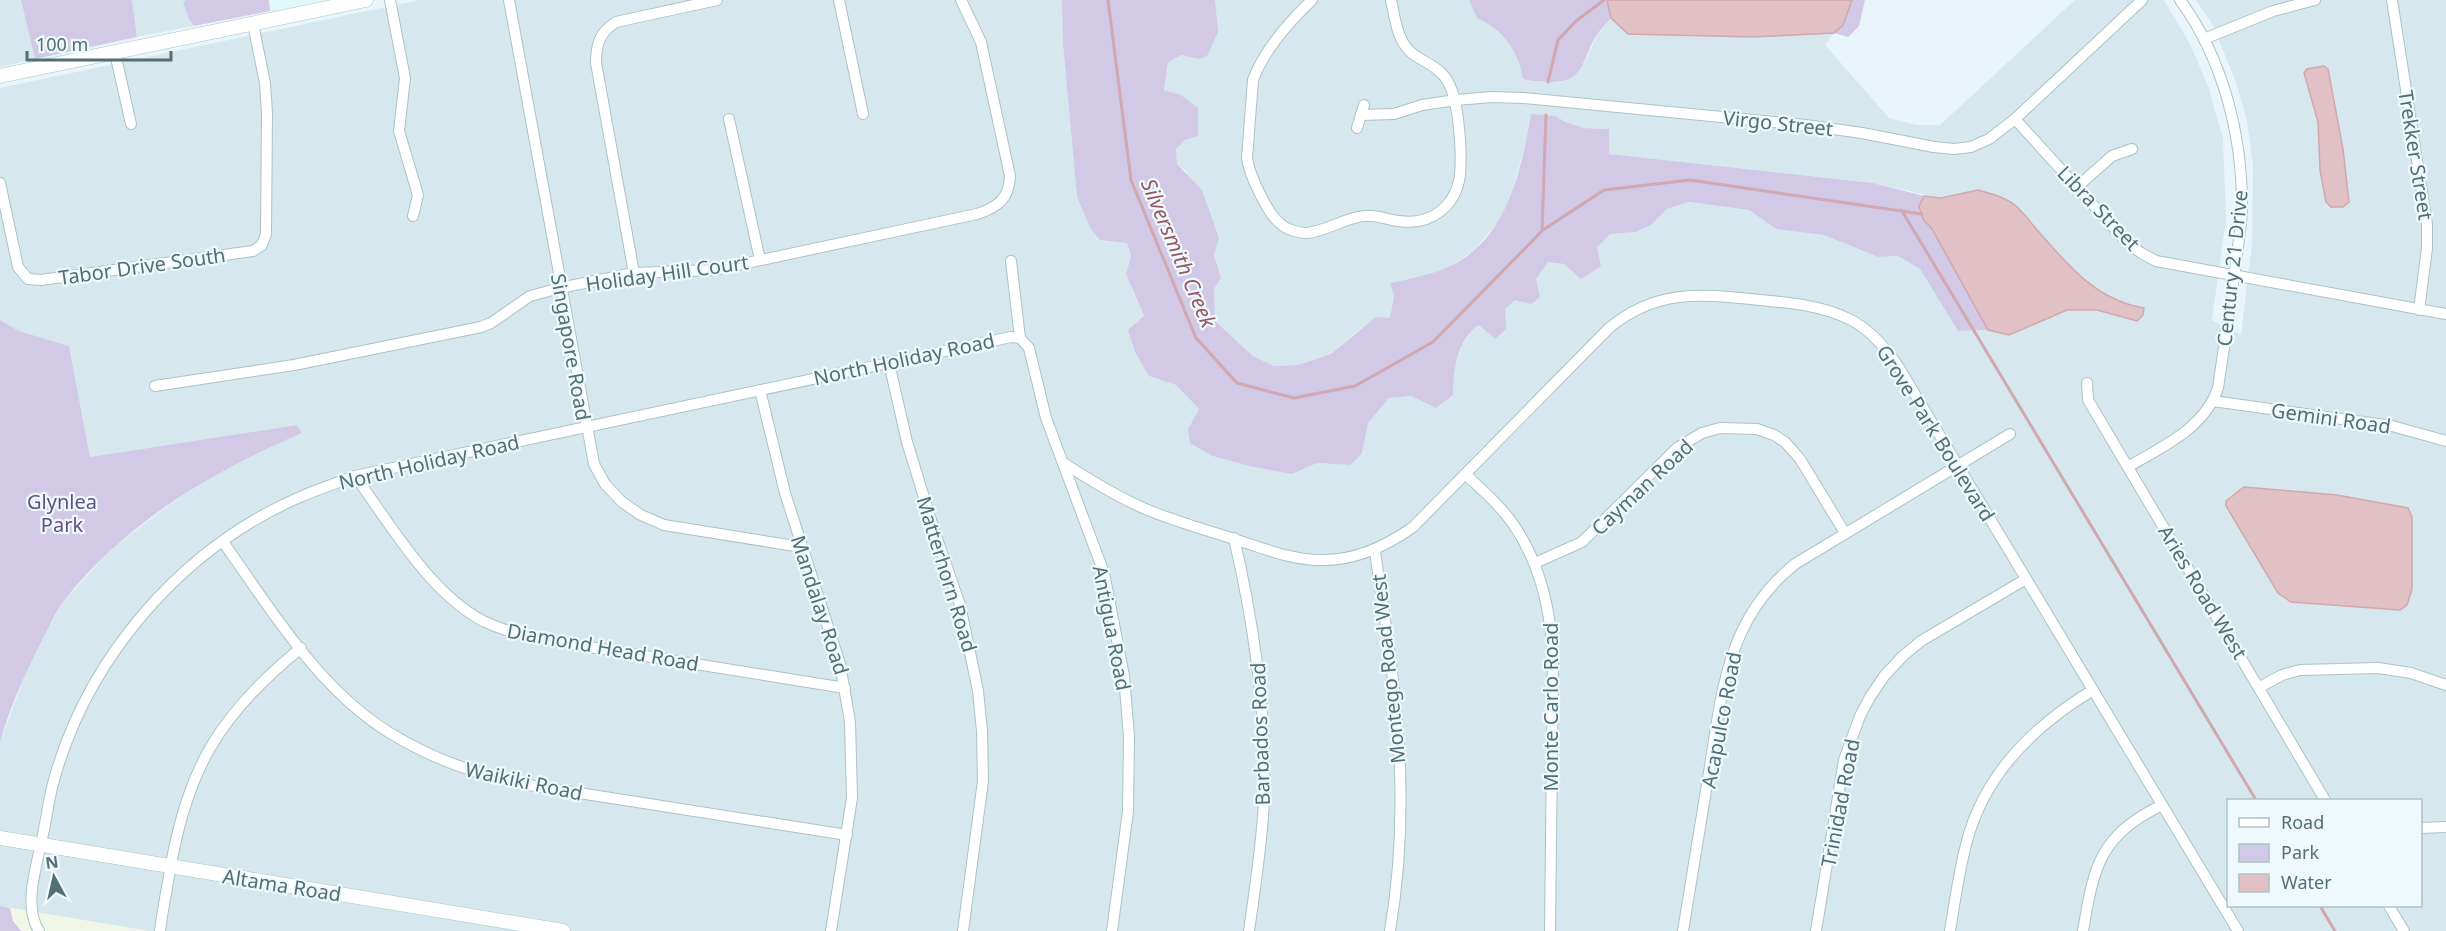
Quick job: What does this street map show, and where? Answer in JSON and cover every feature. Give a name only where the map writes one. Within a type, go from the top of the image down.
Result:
[{"type":"street","points":[[0,76],[366,0]]},
{"type":"street","points":[[390,0],[405,78],[399,131],[418,195],[413,216]]},
{"type":"street","name":"Singapore Road","points":[[509,0],[585,427],[594,464],[605,484],[622,502],[641,515],[664,525],[801,547]]},
{"type":"street","points":[[634,273],[596,63],[596,50],[601,36],[616,22],[717,0]]},
{"type":"street","points":[[839,0],[863,114]]},
{"type":"street","name":"Holiday Hill Court","points":[[155,386],[294,365],[481,327],[491,323],[530,296],[561,288],[634,273],[714,270],[977,214],[994,208],[1005,198],[1010,186],[1010,176],[981,42],[961,0]]},
{"type":"street","points":[[1312,0],[1264,57],[1253,80],[1247,158],[1249,169],[1272,215],[1280,225],[1305,233],[1365,215],[1411,223],[1427,220],[1450,203],[1457,189],[1460,173],[1456,100],[1448,80],[1439,70],[1412,54],[1404,42],[1398,30],[1391,0]]},
{"type":"street","name":"Virgo Street","points":[[1357,128],[1362,110],[1394,114],[1422,105],[1492,97],[1805,125],[1954,149],[1971,147],[1989,139],[2015,119],[2142,0]]},
{"type":"street","name":"Century 21 Drive","points":[[2128,467],[2192,428],[2203,417],[2213,401],[2218,388],[2242,214],[2239,152],[2226,96],[2204,39],[2180,0]]},
{"type":"street","points":[[2204,39],[2273,11],[2315,0]]},
{"type":"street","name":"Trekker Street","points":[[2392,0],[2427,224],[2427,248],[2419,310]]},
{"type":"street","name":"Tabor Drive South","points":[[0,183],[18,267],[28,279],[41,280],[254,251],[262,245],[266,234],[267,113],[265,83],[253,24]]},
{"type":"street","points":[[115,53],[131,124]]},
{"type":"street","points":[[729,119],[760,260]]},
{"type":"street","name":"Libra Street","points":[[2015,119],[2124,239],[2141,253],[2169,264],[2446,314]]},
{"type":"street","points":[[2077,187],[2112,156],[2132,149]]},
{"type":"street","name":"Antigua Road","points":[[1011,261],[1020,338],[1029,348],[1043,408],[1104,573],[1115,622],[1125,686],[1129,737],[1128,811],[1112,931]]},
{"type":"street","name":"Grove Park Boulevard","points":[[1065,464],[1138,506],[1282,554],[1320,560],[1349,558],[1375,550],[1413,528],[1615,322],[1632,312],[1659,300],[1698,294],[1777,301],[1822,308],[1851,320],[1865,329],[1887,350],[1898,366],[2238,931]]},
{"type":"street","name":"North Holiday Road","points":[[39,931],[34,923],[32,906],[54,781],[75,723],[94,683],[137,622],[192,564],[262,517],[298,497],[355,476],[1011,337],[1020,338]]},
{"type":"street","name":"Matterhorn Road","points":[[889,363],[907,442],[960,605],[978,691],[982,730],[983,781],[963,931]]},
{"type":"street","name":"Aries Road West","points":[[2087,383],[2088,400],[2260,687],[2324,799]]},
{"type":"street","name":"Mandalay Road","points":[[760,390],[784,493],[840,664],[845,688],[853,760],[852,798],[831,931]]},
{"type":"street","name":"Gemini Road","points":[[2213,401],[2392,426],[2446,441]]},
{"type":"street","name":"Cayman Road","points":[[1535,564],[1582,542],[1677,448],[1702,433],[1720,428],[1757,429],[1785,442],[1800,459],[1845,533]]},
{"type":"street","name":"Acapulco Road","points":[[1683,931],[1728,665],[1737,641],[1760,599],[1779,577],[1845,533],[2010,434]]},
{"type":"street","name":"Monte Carlo Road","points":[[1465,474],[1499,506],[1513,523],[1535,564],[1546,596],[1552,633],[1550,931]]},
{"type":"street","name":"Diamond Head Road","points":[[355,476],[438,586],[461,606],[499,628],[540,639],[845,688]]},
{"type":"street","name":"Barbados Road","points":[[1234,538],[1255,639],[1263,735],[1264,800],[1249,931]]},
{"type":"street","name":"Waikiki Road","points":[[223,542],[324,676],[347,699],[388,732],[424,753],[477,773],[522,784],[847,835]]},
{"type":"street","name":"Montego Road West","points":[[1375,550],[1396,710],[1399,757],[1399,823],[1390,931]]},
{"type":"street","name":"Trinidad Road","points":[[1816,931],[1844,760],[1860,716],[1870,697],[1885,675],[1921,641],[2026,579]]},
{"type":"street","points":[[160,931],[182,813],[191,786],[216,738],[259,683],[301,648]]},
{"type":"street","points":[[2260,687],[2282,675],[2300,670],[2378,668],[2411,674],[2446,685]]},
{"type":"street","points":[[1950,931],[1967,839],[1976,813],[1991,784],[2009,758],[2035,730],[2061,708],[2093,690]]},
{"type":"street","points":[[2083,931],[2089,895],[2100,858],[2121,830],[2137,818],[2162,805]]},
{"type":"street","points":[[2422,828],[2446,828]]},
{"type":"street","name":"Altama Road","points":[[0,838],[563,931]]},
{"type":"street","points":[[2390,907],[2404,931]]},
{"type":"shaded area","points":[[0,0],[21,0],[35,59],[0,67]]},
{"type":"shaded area","points":[[132,0],[186,0],[184,2],[189,19],[194,26],[137,37]]},
{"type":"shaded area","points":[[269,0],[320,0],[270,11]]},
{"type":"shaded area","points":[[419,0],[1062,0],[1063,44],[1077,197],[1100,240],[1127,243],[1131,256],[1126,274],[1144,317],[1149,376],[1176,385],[1199,409],[1188,429],[1292,474],[1317,463],[1350,465],[1362,454],[1368,423],[1389,398],[1411,396],[1436,408],[1452,395],[1453,372],[1462,345],[1472,330],[1515,300],[1536,279],[1548,261],[1564,264],[1597,248],[1610,234],[1636,232],[1651,225],[1667,209],[1689,202],[1749,210],[1776,229],[1824,235],[1878,257],[1898,256],[1920,269],[1958,331],[1988,330],[2009,335],[2067,310],[2097,310],[2125,318],[2131,306],[2098,292],[1978,190],[1941,198],[1873,183],[1609,154],[1609,129],[1584,128],[1565,122],[1556,116],[1531,115],[1510,199],[1498,222],[1474,250],[1450,267],[1391,283],[1394,296],[1390,318],[1360,329],[1331,354],[1298,365],[1274,366],[1253,356],[1215,321],[1214,289],[1221,278],[1214,255],[1219,238],[1186,171],[1177,164],[1176,149],[1185,140],[1181,95],[1164,90],[1168,62],[1181,55],[1198,59],[1215,0],[1469,0],[1477,18],[1490,23],[1513,47],[1523,79],[1530,81],[1561,82],[1585,62],[1596,37],[1611,18],[1629,34],[1834,33],[1825,45],[1889,118],[1917,125],[1940,125],[2075,0],[2164,0],[2190,44],[2208,86],[2223,139],[2226,219],[2212,320],[2241,335],[2252,245],[2253,166],[2247,121],[2236,82],[2212,24],[2196,0],[2446,0],[2446,931],[148,931],[0,906],[0,742],[29,665],[62,603],[112,548],[172,503],[209,478],[302,433],[297,425],[90,457],[69,346],[19,331],[0,320],[0,88]]},
{"type":"shaded area","points":[[10,908],[148,931],[21,931],[13,922]]},
{"type":"green space","points":[[21,0],[132,0],[137,37],[35,59]]},
{"type":"green space","points":[[186,0],[269,0],[270,11],[194,26],[183,2]]},
{"type":"green space","points":[[1062,0],[1215,0],[1218,32],[1207,56],[1198,59],[1181,55],[1168,62],[1164,90],[1181,95],[1198,108],[1198,136],[1185,140],[1176,149],[1177,164],[1202,190],[1219,238],[1214,255],[1221,278],[1214,289],[1215,321],[1253,356],[1274,366],[1298,365],[1331,354],[1376,317],[1390,318],[1394,296],[1390,283],[1427,275],[1448,267],[1468,255],[1484,240],[1498,222],[1516,181],[1531,114],[1556,116],[1565,122],[1584,128],[1609,129],[1609,154],[1873,183],[1924,196],[1919,206],[1923,219],[1932,228],[1988,330],[1958,331],[1920,269],[1898,256],[1878,257],[1824,235],[1776,229],[1749,210],[1689,202],[1667,209],[1651,225],[1636,232],[1610,234],[1597,248],[1601,266],[1581,279],[1564,264],[1548,262],[1536,279],[1540,297],[1531,304],[1515,300],[1505,309],[1506,329],[1495,339],[1479,325],[1466,338],[1455,366],[1453,395],[1436,408],[1411,396],[1389,398],[1368,423],[1362,454],[1350,465],[1317,463],[1292,474],[1213,456],[1190,443],[1188,429],[1199,409],[1176,385],[1149,376],[1135,352],[1128,330],[1144,316],[1126,274],[1131,256],[1127,243],[1100,240],[1091,229],[1077,197],[1063,44]]},
{"type":"green space","points":[[1469,0],[1607,0],[1611,18],[1596,36],[1576,74],[1562,81],[1530,81],[1523,79],[1518,60],[1508,42],[1495,28],[1477,18]]},
{"type":"green space","points":[[1852,0],[1865,0],[1859,26],[1848,37],[1834,33],[1843,25]]},
{"type":"green space","name":"Glynlea Park","points":[[0,320],[19,331],[69,346],[90,457],[297,425],[302,433],[236,464],[172,503],[113,548],[87,574],[63,602],[53,619],[21,684],[0,742]]},
{"type":"green space","points":[[0,906],[10,908],[13,921],[21,931],[0,931]]},
{"type":"water","points":[[1607,0],[1852,0],[1843,25],[1834,33],[1753,37],[1628,34],[1611,18]]},
{"type":"water","points":[[2324,66],[2328,69],[2343,149],[2349,202],[2343,207],[2331,207],[2326,202],[2320,170],[2318,122],[2304,73],[2307,69]]},
{"type":"water","points":[[1978,190],[2012,203],[2085,280],[2112,298],[2144,308],[2143,315],[2137,321],[2097,310],[2067,310],[2009,335],[1988,330],[1932,229],[1923,219],[1919,206],[1924,196],[1941,198]]},
{"type":"water","points":[[2244,487],[2337,495],[2408,508],[2412,517],[2412,589],[2407,605],[2400,610],[2291,602],[2278,593],[2226,506],[2226,501]]},
{"type":"waterway","name":"Silversmith Creek","points":[[1108,0],[1131,180],[1196,338],[1237,383],[1294,398],[1355,386],[1433,342],[1542,231],[1546,115]]},
{"type":"waterway","name":"Silversmith Creek","points":[[1548,82],[1558,40],[1576,21],[1604,0]]},
{"type":"waterway","points":[[1543,230],[1604,190],[1690,180],[1922,214]]},
{"type":"waterway","points":[[1902,211],[2255,799]]},
{"type":"waterway","points":[[2321,907],[2335,931]]}]
